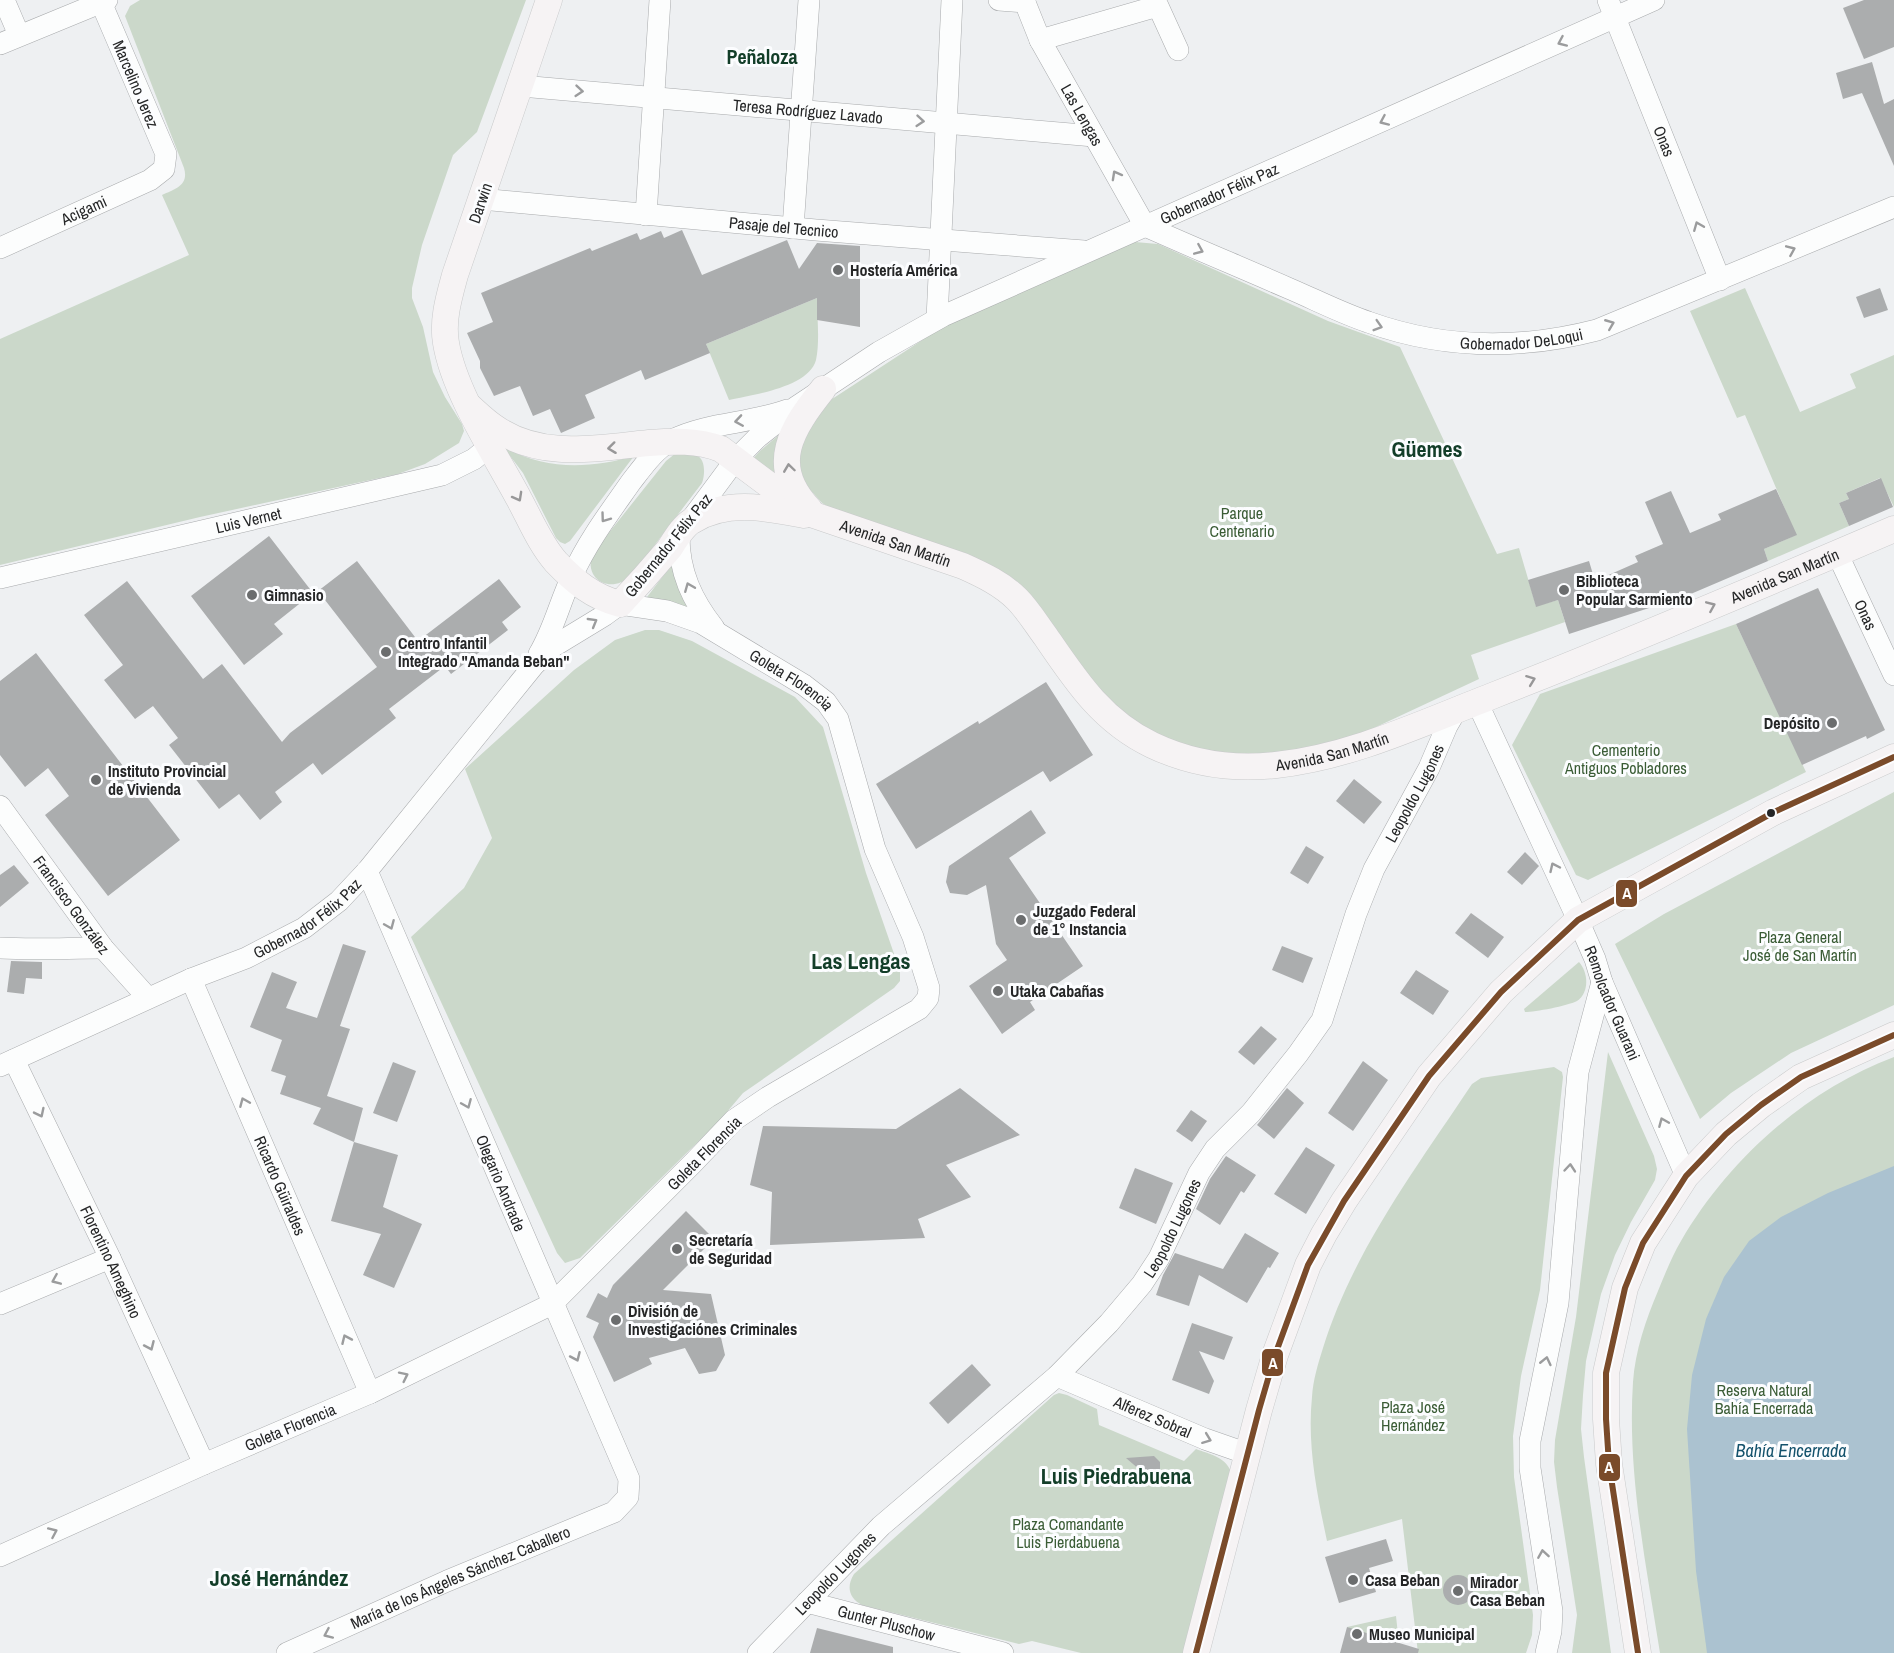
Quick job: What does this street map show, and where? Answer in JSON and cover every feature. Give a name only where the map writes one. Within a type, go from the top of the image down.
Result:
[{"type":"main road","name":"Darwin","points":[[549,0],[455,275],[447,305],[445,341],[450,363],[469,406],[543,543],[555,560],[585,589],[602,599],[620,603]]},
{"type":"main road","points":[[818,518],[803,503],[793,487],[788,470],[788,451],[792,433],[803,414],[823,389]]},
{"type":"main road","name":"Darwin","points":[[469,406],[494,428],[515,439],[541,447],[566,450],[604,449],[670,441]]},
{"type":"main road","points":[[670,441],[708,444],[736,459]]},
{"type":"main road","name":"Avenida San Martín","points":[[736,459],[794,505],[818,518]]},
{"type":"main road","name":"Avenida San Martín","points":[[685,529],[714,512],[734,507],[757,507],[818,518],[963,566],[1004,587],[1019,600],[1083,690],[1100,709],[1123,728],[1149,744],[1179,757],[1209,765],[1241,768],[1286,764],[1349,750],[1584,660],[1894,529]]},
{"type":"main road","name":"Gobernador Félix Paz","points":[[620,603],[643,580],[685,529]]},
{"type":"main road","points":[[1196,1653],[1259,1410],[1286,1322],[1308,1265],[1324,1234],[1429,1076],[1501,992],[1578,920],[1774,812],[1894,757]]},
{"type":"main road","points":[[1638,1653],[1610,1464],[1606,1419],[1606,1373],[1625,1288],[1643,1243],[1686,1176],[1726,1134],[1761,1105],[1802,1077],[1894,1035]]},
{"type":"street","points":[[4,0],[9,39],[103,1]]},
{"type":"street","points":[[646,215],[660,0]]},
{"type":"street","points":[[793,228],[809,0]]},
{"type":"street","points":[[937,319],[952,0]]},
{"type":"street","points":[[999,0],[1024,1]]},
{"type":"street","name":"Gobernador Félix Paz","points":[[685,529],[736,459],[758,438],[796,407],[823,389],[879,352],[937,319],[1145,226],[1612,9],[1654,0]]},
{"type":"street","name":"Marcelino Jerez","points":[[103,1],[166,154],[164,169]]},
{"type":"street","name":"Las Lengas","points":[[1024,1],[1040,40],[1145,226]]},
{"type":"street","points":[[1040,40],[1158,6],[1178,50]]},
{"type":"street","name":"Onas","points":[[1612,9],[1720,280]]},
{"type":"street","name":"Teresa Rodríguez Lavado","points":[[521,86],[1094,136]]},
{"type":"street","name":"Acigami","points":[[0,248],[150,180],[164,169]]},
{"type":"street","name":"Pasaje del Tecnico","points":[[481,199],[1088,252]]},
{"type":"street","name":"Gobernador DeLoqui","points":[[1145,226],[1367,322],[1419,337],[1471,344],[1535,343],[1597,330],[1894,207]]},
{"type":"street","name":"Gobernador Félix Paz","points":[[534,665],[553,628],[572,577],[599,526],[650,459],[670,441],[702,428],[761,418],[796,407]]},
{"type":"street","name":"Luis Vernet","points":[[0,578],[442,475],[474,459],[490,446]]},
{"type":"street","points":[[685,529],[682,567],[686,582],[702,613],[717,631]]},
{"type":"street","name":"Onas","points":[[1837,553],[1894,675]]},
{"type":"street","name":"Gobernador Félix Paz","points":[[7,1063],[191,979],[246,958],[304,928],[339,901],[367,871],[534,665],[554,646],[605,615],[620,603]]},
{"type":"street","name":"Goleta Florencia","points":[[0,1556],[204,1464],[370,1393],[552,1304],[734,1120],[768,1097],[919,1009],[928,998],[929,988],[913,937],[875,849],[838,719],[826,702],[804,685],[701,623],[667,611],[620,603]]},
{"type":"street","name":"Remolcador Guarani","points":[[1467,705],[1578,920],[1602,982],[1686,1176]]},
{"type":"street","name":"Leopoldo Lugones","points":[[758,1653],[881,1526],[1057,1376],[1109,1323],[1142,1284],[1159,1258],[1204,1165],[1215,1149],[1251,1113],[1312,1037],[1325,1011],[1359,906],[1374,869],[1429,768],[1447,726],[1467,705]]},
{"type":"street","name":"Francisco González","points":[[0,806],[103,948],[148,998]]},
{"type":"street","name":"Olegario Andrade","points":[[367,871],[629,1479],[628,1497]]},
{"type":"street","points":[[0,948],[35,950],[103,948]]},
{"type":"street","name":"Ricardo Güiraldes","points":[[191,979],[370,1393]]},
{"type":"street","points":[[1546,1653],[1551,1632],[1552,1611],[1531,1479],[1530,1441],[1558,1303],[1578,1072],[1602,982]]},
{"type":"street","name":"Florentino Ameghino","points":[[7,1063],[110,1258],[204,1464]]},
{"type":"street","points":[[0,1304],[110,1258]]},
{"type":"street","name":"Alferez Sobral","points":[[1057,1376],[1205,1439],[1248,1454]]},
{"type":"street","name":"María de los Ángeles Sánchez Caballero","points":[[287,1653],[447,1581],[614,1512],[628,1497]]},
{"type":"street","name":"Gunter Pluschow","points":[[807,1602],[1003,1653]]},
{"type":"green space","points":[[140,0],[526,0],[477,132],[453,155],[422,245],[412,288],[412,298],[423,327],[433,372],[464,431],[459,443],[425,464],[398,474],[200,517],[0,565],[0,339],[189,255],[162,195],[180,186],[185,179],[184,168],[125,16],[130,6]]},
{"type":"green space","name":"Parque Centenario","points":[[1135,242],[1158,244],[1328,321],[1400,347],[1497,554],[1519,548],[1536,606],[1558,600],[1565,622],[1471,655],[1479,679],[1359,735],[1290,753],[1240,755],[1196,748],[1173,741],[1130,719],[1091,684],[1032,600],[837,512],[822,503],[805,484],[800,472],[798,456],[800,442],[826,403],[953,322],[1125,244]]},
{"type":"green space","points":[[1745,288],[1800,412],[1856,388],[1850,374],[1894,355],[1894,507],[1880,478],[1846,493],[1849,499],[1839,503],[1849,526],[1768,561],[1764,549],[1796,535],[1745,415],[1737,418],[1690,311]]},
{"type":"green space","points":[[817,298],[818,345],[816,360],[811,369],[803,377],[779,388],[729,400],[706,344]]},
{"type":"green space","points":[[787,428],[787,483],[750,462]]},
{"type":"green space","points":[[501,444],[532,459],[566,465],[600,463],[634,456],[570,541],[565,544],[556,538],[523,473]]},
{"type":"green space","points":[[676,453],[694,454],[702,460],[704,476],[702,483],[631,576],[615,584],[601,582],[592,571],[592,554],[666,461]]},
{"type":"green space","points":[[673,563],[679,589],[700,616],[644,601]]},
{"type":"green space","name":"Cementerio Antiguos Pobladores","points":[[1736,624],[1806,772],[1588,880],[1576,875],[1512,745],[1540,694]]},
{"type":"green space","points":[[645,630],[659,630],[692,641],[795,697],[823,727],[866,873],[900,971],[900,981],[894,988],[743,1093],[721,1119],[580,1258],[565,1263],[557,1253],[411,937],[464,888],[492,838],[465,769],[574,670],[615,640]]},
{"type":"green space","name":"Plaza General José de San Martín","points":[[1894,792],[1894,1005],[1791,1053],[1731,1093],[1700,1119],[1615,944],[1664,914]]},
{"type":"green space","points":[[1579,962],[1586,976],[1586,987],[1577,1001],[1525,1012],[1524,1009]]},
{"type":"green space","points":[[1608,1052],[1654,1156],[1657,1169],[1655,1180],[1615,1255],[1601,1294],[1586,1361],[1581,1429],[1611,1653],[1572,1653],[1577,1615],[1557,1487],[1554,1462],[1555,1440],[1576,1317]]},
{"type":"green space","name":"Bahía Encerrada","points":[[1894,1057],[1894,1653],[1660,1653],[1639,1518],[1632,1416],[1636,1359],[1654,1302],[1681,1241],[1700,1211],[1746,1156],[1800,1108],[1830,1088]]},
{"type":"green space","name":"Plaza José Hernández","points":[[1554,1067],[1562,1072],[1563,1077],[1540,1290],[1521,1376],[1513,1436],[1514,1477],[1533,1615],[1532,1635],[1526,1653],[1418,1653],[1402,1519],[1327,1541],[1312,1451],[1311,1415],[1316,1372],[1336,1312],[1369,1244],[1409,1178],[1472,1084],[1481,1078]]},
{"type":"green space","name":"Plaza Comandante Luis Pierdabuena","points":[[1059,1393],[1097,1409],[1099,1425],[1184,1461],[1196,1449],[1217,1457],[1229,1467],[1231,1472],[1187,1653],[1081,1653],[1032,1641],[1019,1644],[862,1605],[854,1599],[850,1592],[850,1583],[854,1574],[1054,1395]]},
{"type":"green space","points":[[1396,1616],[1400,1653],[1347,1627]]},
{"type":"water","name":"Bahía Encerrada","points":[[1894,1166],[1894,1653],[1707,1653],[1696,1571],[1687,1429],[1692,1375],[1706,1319],[1724,1277],[1749,1241],[1781,1217],[1828,1193]]},
{"type":"building","points":[[1864,0],[1894,0],[1894,47],[1864,59],[1843,8]]},
{"type":"building","points":[[1872,62],[1884,104],[1894,99],[1894,166],[1862,93],[1843,99],[1836,73]]},
{"type":"building","points":[[682,230],[702,275],[787,240],[799,269],[817,243],[860,246],[860,327],[817,320],[817,298],[706,344],[710,353],[645,380],[641,370],[585,395],[595,418],[561,433],[550,409],[533,416],[520,386],[494,396],[480,368],[480,361],[467,333],[493,322],[481,293],[590,248],[592,251],[637,233],[640,240],[661,231],[664,238]]},
{"type":"building","points":[[1880,288],[1888,310],[1864,318],[1856,297]]},
{"type":"building","points":[[1881,478],[1893,507],[1849,526],[1839,503],[1849,499],[1846,493]]},
{"type":"building","points":[[1776,489],[1797,535],[1764,549],[1768,561],[1686,596],[1569,634],[1558,600],[1536,607],[1528,580],[1589,561],[1595,581],[1638,562],[1635,556],[1663,544],[1645,502],[1671,491],[1690,533],[1721,520],[1718,514]]},
{"type":"building","name":"Gimnasio","points":[[269,536],[313,593],[274,624],[283,634],[244,665],[191,596]]},
{"type":"building","points":[[357,561],[418,641],[499,579],[521,607],[502,622],[508,630],[451,674],[445,666],[389,709],[396,718],[322,775],[313,763],[275,792],[282,802],[260,820],[239,794],[219,809],[169,745],[178,738],[153,706],[135,719],[104,680],[123,665],[84,615],[127,581],[203,679],[222,664],[282,742],[290,733],[377,667],[318,591]]},
{"type":"building","points":[[1818,588],[1885,730],[1867,739],[1866,736],[1802,765],[1736,624]]},
{"type":"building","name":"Instituto Provincial de Vivienda","points":[[36,653],[180,840],[108,896],[45,815],[69,796],[48,768],[25,787],[0,755],[0,681]]},
{"type":"building","points":[[1046,682],[1093,755],[1050,782],[1043,771],[916,849],[876,784]]},
{"type":"building","points":[[1354,779],[1382,802],[1364,824],[1336,801]]},
{"type":"building","name":"Juzgado Federal de 1° Instancia","points":[[1031,810],[1046,833],[1009,858],[1083,966],[1030,1002],[1035,1010],[1002,1034],[969,986],[1007,960],[996,944],[986,885],[967,895],[950,893],[946,882],[949,866]]},
{"type":"building","points":[[1306,846],[1324,857],[1308,884],[1290,873]]},
{"type":"building","points":[[1525,852],[1539,866],[1522,885],[1507,872]]},
{"type":"building","points":[[14,865],[29,883],[0,907],[0,875]]},
{"type":"building","points":[[1471,913],[1504,937],[1488,958],[1455,933]]},
{"type":"building","points":[[343,944],[366,951],[340,1026],[350,1029],[327,1096],[363,1108],[354,1142],[313,1124],[321,1108],[280,1094],[286,1076],[271,1071],[282,1040],[250,1027],[272,972],[297,982],[286,1008],[317,1018]]},
{"type":"building","points":[[1282,946],[1313,958],[1303,983],[1272,970]]},
{"type":"building","points":[[11,961],[42,962],[42,979],[26,978],[24,994],[7,992]]},
{"type":"building","points":[[1416,970],[1449,991],[1433,1015],[1400,993]]},
{"type":"building","points":[[1261,1026],[1277,1039],[1254,1065],[1238,1052]]},
{"type":"building","points":[[1363,1061],[1388,1080],[1353,1131],[1328,1113]]},
{"type":"building","points":[[393,1062],[416,1071],[397,1122],[373,1113]]},
{"type":"building","points":[[960,1088],[1020,1135],[946,1165],[971,1197],[918,1219],[925,1238],[770,1245],[772,1192],[750,1185],[763,1126],[896,1129]]},
{"type":"building","points":[[1287,1088],[1304,1103],[1274,1139],[1257,1125]]},
{"type":"building","points":[[1191,1110],[1207,1121],[1192,1142],[1176,1131]]},
{"type":"building","points":[[354,1142],[398,1155],[383,1207],[422,1224],[394,1288],[363,1275],[381,1234],[331,1221]]},
{"type":"building","points":[[1306,1147],[1335,1165],[1306,1214],[1274,1194]]},
{"type":"building","points":[[1226,1156],[1256,1175],[1244,1193],[1241,1191],[1220,1225],[1196,1209],[1210,1179]]},
{"type":"building","points":[[1135,1168],[1173,1183],[1156,1224],[1119,1208]]},
{"type":"building","points":[[686,1211],[714,1239],[663,1290],[711,1294],[725,1355],[716,1371],[699,1374],[685,1348],[649,1358],[652,1364],[614,1382],[593,1337],[599,1323],[586,1317],[598,1293],[607,1298],[613,1285]]},
{"type":"building","points":[[1245,1233],[1279,1253],[1247,1303],[1199,1275],[1189,1306],[1156,1295],[1163,1275],[1175,1253],[1223,1269]]},
{"type":"building","points":[[1192,1323],[1233,1337],[1224,1360],[1199,1351],[1214,1381],[1209,1394],[1172,1380]]},
{"type":"building","points":[[972,1364],[991,1385],[948,1424],[929,1403]]},
{"type":"building","points":[[1154,1456],[1160,1462],[1160,1470],[1155,1476],[1147,1476],[1126,1458]]},
{"type":"building","name":"Casa Beban","points":[[1386,1539],[1393,1561],[1369,1568],[1376,1592],[1339,1603],[1325,1557]]},
{"type":"building","name":"Mirador Casa Beban","points":[[1458,1575],[1468,1580],[1473,1590],[1468,1600],[1458,1605],[1448,1600],[1443,1590],[1448,1580]]},
{"type":"building","name":"Museo Municipal","points":[[1347,1627],[1419,1649],[1418,1653],[1340,1653]]},
{"type":"building","points":[[817,1628],[893,1647],[893,1653],[810,1653]]},
{"type":"transit line","name":"A","points":[[1196,1653],[1259,1410],[1275,1355],[1308,1265],[1344,1201],[1429,1076],[1501,992],[1578,920],[1774,812],[1894,757]]},
{"type":"transit line","name":"A","points":[[1638,1653],[1609,1464],[1606,1373],[1625,1288],[1643,1243],[1686,1176],[1726,1134],[1761,1105],[1801,1077],[1894,1035]]},
{"type":"place","name":"Hostería América","points":[[838,270]]},
{"type":"place","name":"Biblioteca Popular Sarmiento","points":[[1564,590]]},
{"type":"place","name":"Gimnasio","points":[[252,595]]},
{"type":"place","name":"Centro Infantil Integrado \"Amanda Beban\"","points":[[386,652]]},
{"type":"place","name":"Depósito","points":[[1832,723]]},
{"type":"place","name":"Instituto Provincial de Vivienda","points":[[96,780]]},
{"type":"place","name":"Juzgado Federal de 1° Instancia","points":[[1021,920]]},
{"type":"place","name":"Utaka Cabañas","points":[[998,991]]},
{"type":"place","name":"Secretaría de Seguridad","points":[[677,1249]]},
{"type":"place","name":"División de Investigaciónes Criminales","points":[[616,1320]]},
{"type":"place","name":"Casa Beban","points":[[1353,1580]]},
{"type":"place","name":"Mirador Casa Beban","points":[[1458,1591]]},
{"type":"place","name":"Museo Municipal","points":[[1357,1634]]},
{"type":"district","name":"Peñaloza","points":[[762,57]]},
{"type":"district","name":"Güemes","points":[[1427,449]]},
{"type":"district","name":"Las Lengas","points":[[861,961]]},
{"type":"district","name":"Luis Piedrabuena","points":[[1116,1476]]},
{"type":"district","name":"José Hernández","points":[[279,1578]]},
{"type":"park label","name":"Reserva Natural Bahía Encerrada","points":[[1764,1399]]}]
